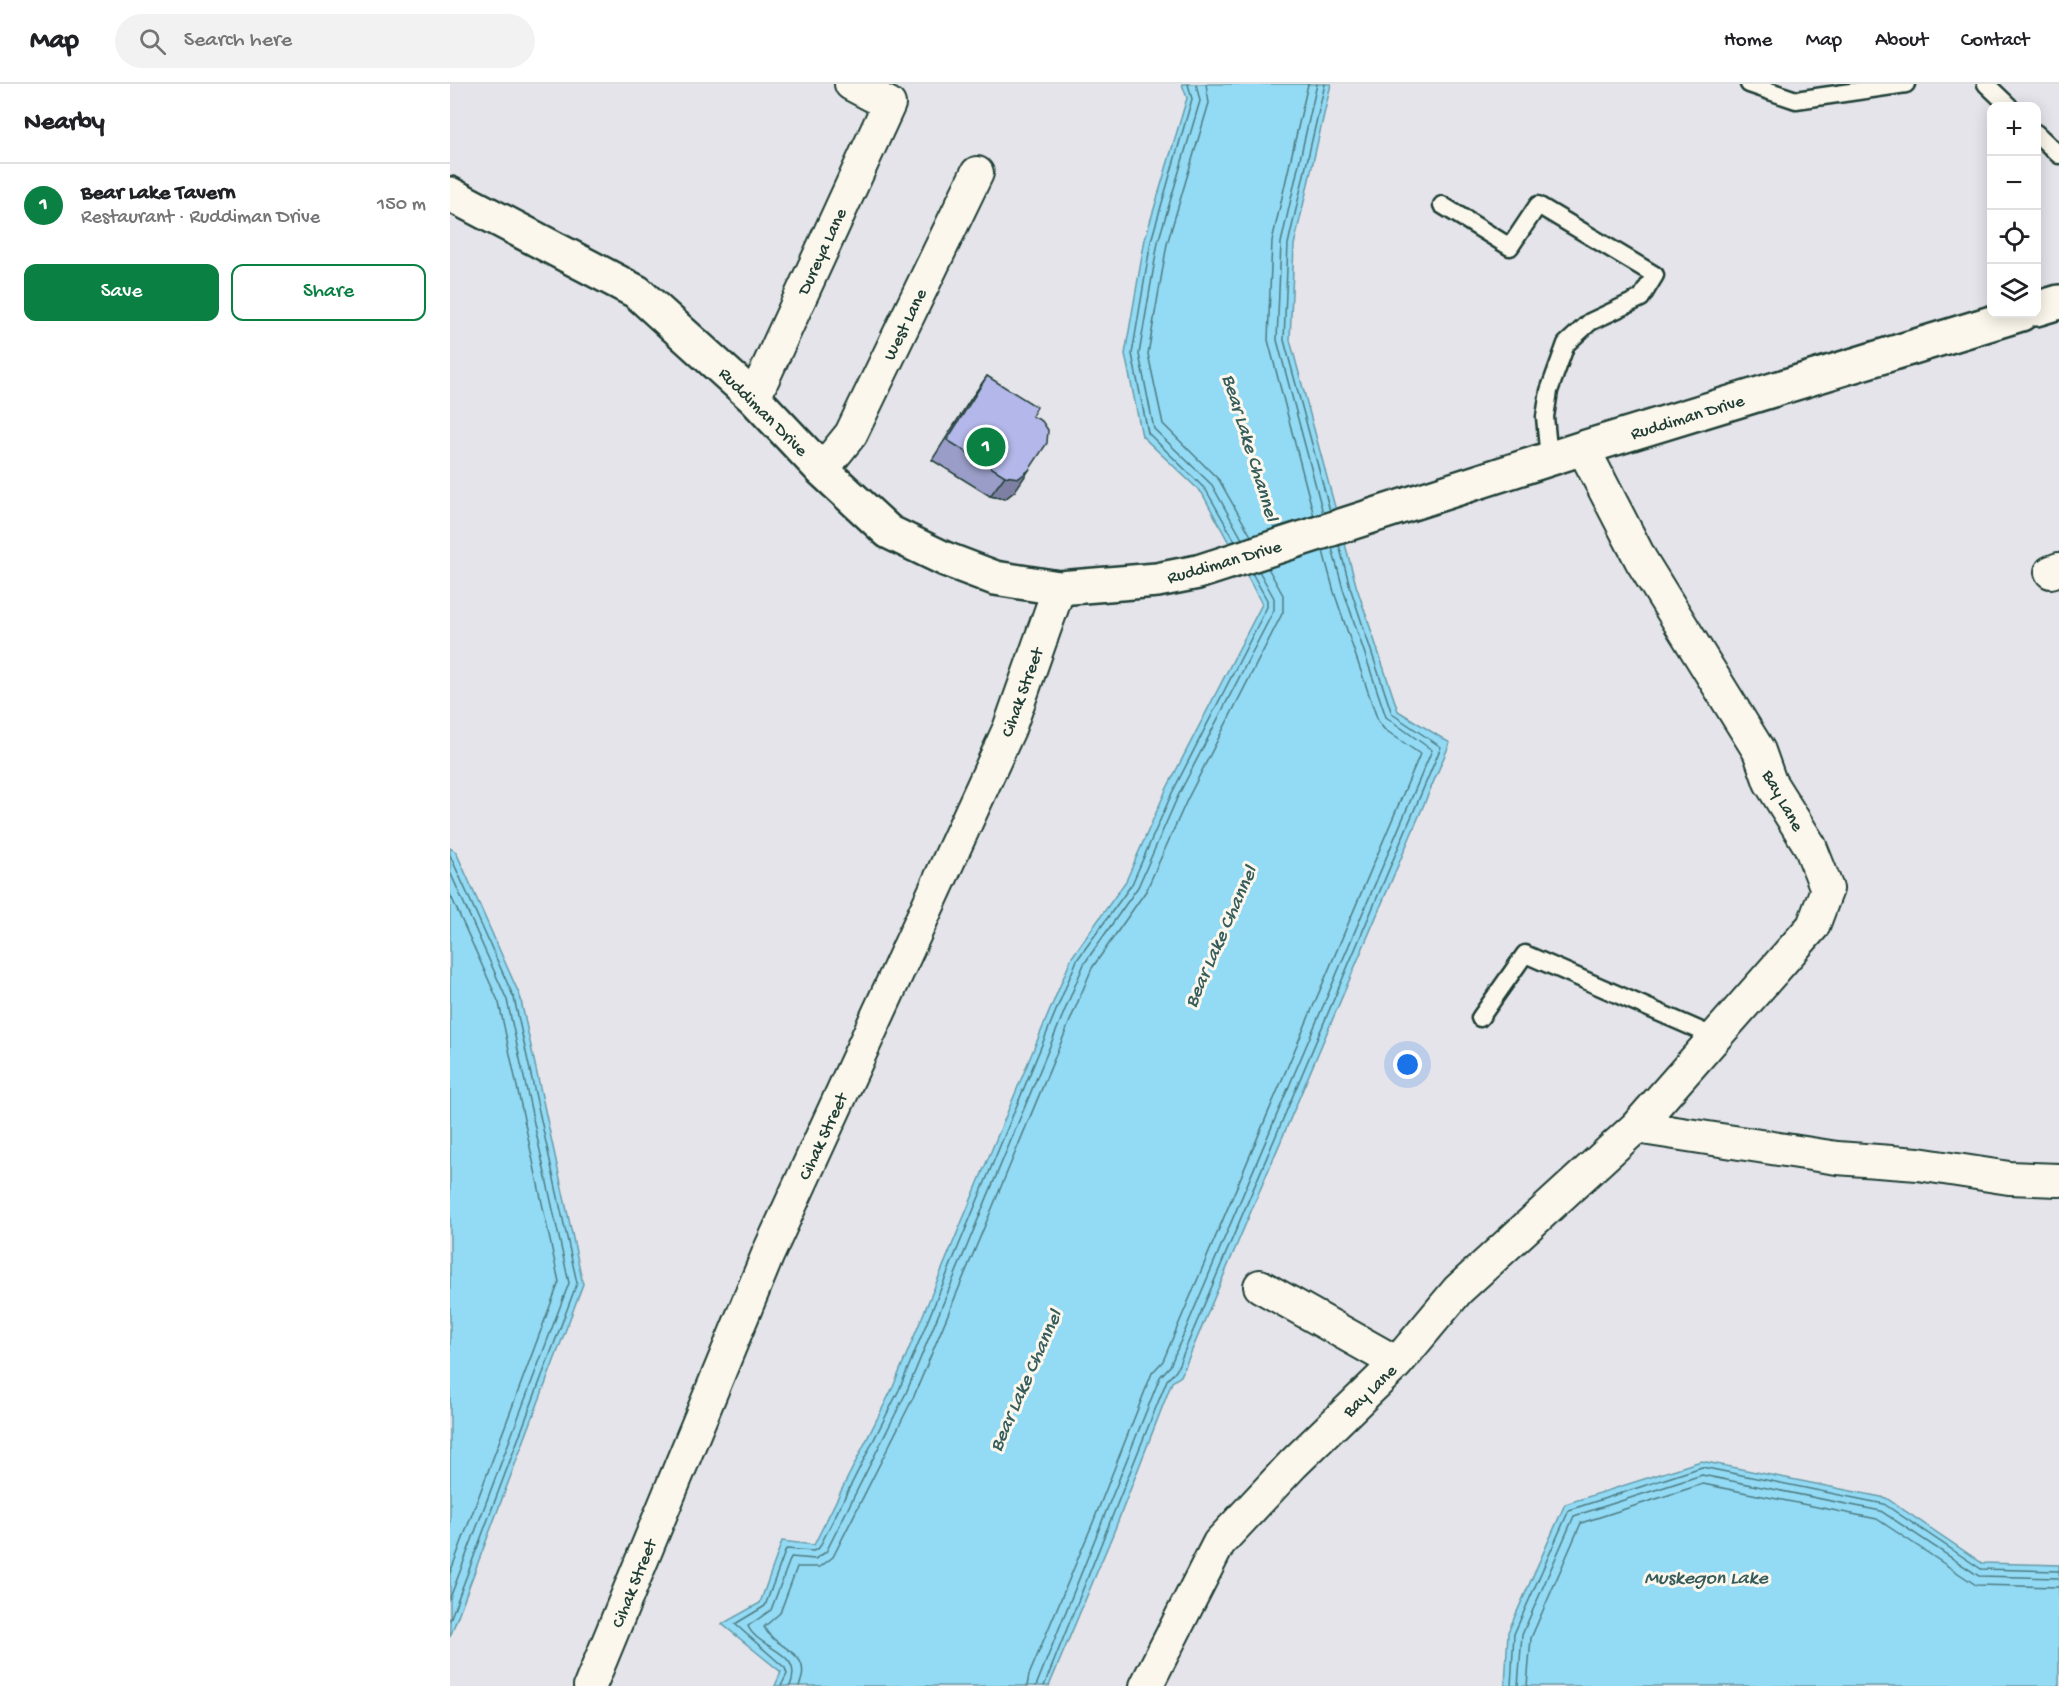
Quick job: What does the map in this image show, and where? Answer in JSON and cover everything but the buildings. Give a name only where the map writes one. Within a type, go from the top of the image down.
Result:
[{"type":"street","name":"Dureya Lane","points":[[754,398],[889,104],[851,84]]},
{"type":"street","name":"West Lane","points":[[822,470],[851,434],[977,173]]},
{"type":"street","name":"Ruddiman Drive","points":[[450,194],[637,292],[754,398],[822,470],[889,532],[945,560],[995,578],[1059,588],[1157,580],[1198,572],[1583,448],[2008,318]]},
{"type":"street","points":[[2041,308],[2059,302]]},
{"type":"street","name":"Bay Lane","points":[[1146,1686],[1219,1544],[1293,1464],[1397,1363],[1458,1290],[1636,1127],[1813,926],[1827,889],[1810,846],[1770,782],[1759,751],[1641,560],[1583,448]]},
{"type":"street","name":"Cihak Street","points":[[590,1686],[768,1254],[1009,729],[1059,588]]},
{"type":"street","points":[[1636,1127],[1837,1158],[1918,1164],[2009,1178],[2059,1180]]},
{"type":"street","points":[[1260,1286],[1397,1363]]},
{"type":"lane","points":[[1749,84],[1796,100],[1906,84]]},
{"type":"lane","points":[[1986,84],[2005,102]]},
{"type":"lane","points":[[2041,137],[2059,155]]},
{"type":"lane","points":[[1442,205],[1510,247],[1538,205],[1655,275],[1641,298],[1590,322],[1566,344],[1549,391],[1546,409],[1550,459]]},
{"type":"lane","points":[[1480,1018],[1525,954],[1715,1037]]},
{"type":"water","name":"Bear Lake Channel","points":[[1182,84],[1331,84],[1294,245],[1290,340],[1356,585],[1398,711],[1450,743],[1181,1376],[1172,1382],[1113,1534],[1049,1686],[775,1686],[781,1672],[722,1624],[760,1603],[782,1541],[814,1545],[893,1387],[1072,957],[1126,881],[1166,790],[1262,604],[1202,493],[1142,436],[1125,354],[1145,239],[1187,98]]},
{"type":"water","points":[[450,848],[456,852],[520,996],[583,1284],[450,1637]]},
{"type":"water","name":"Muskegon Lake","points":[[1701,1461],[1886,1498],[1982,1563],[2059,1565],[2059,1686],[1505,1686],[1508,1632],[1565,1504]]},
{"type":"place","name":"Bear Lake Tavern","points":[[986,447]]}]
